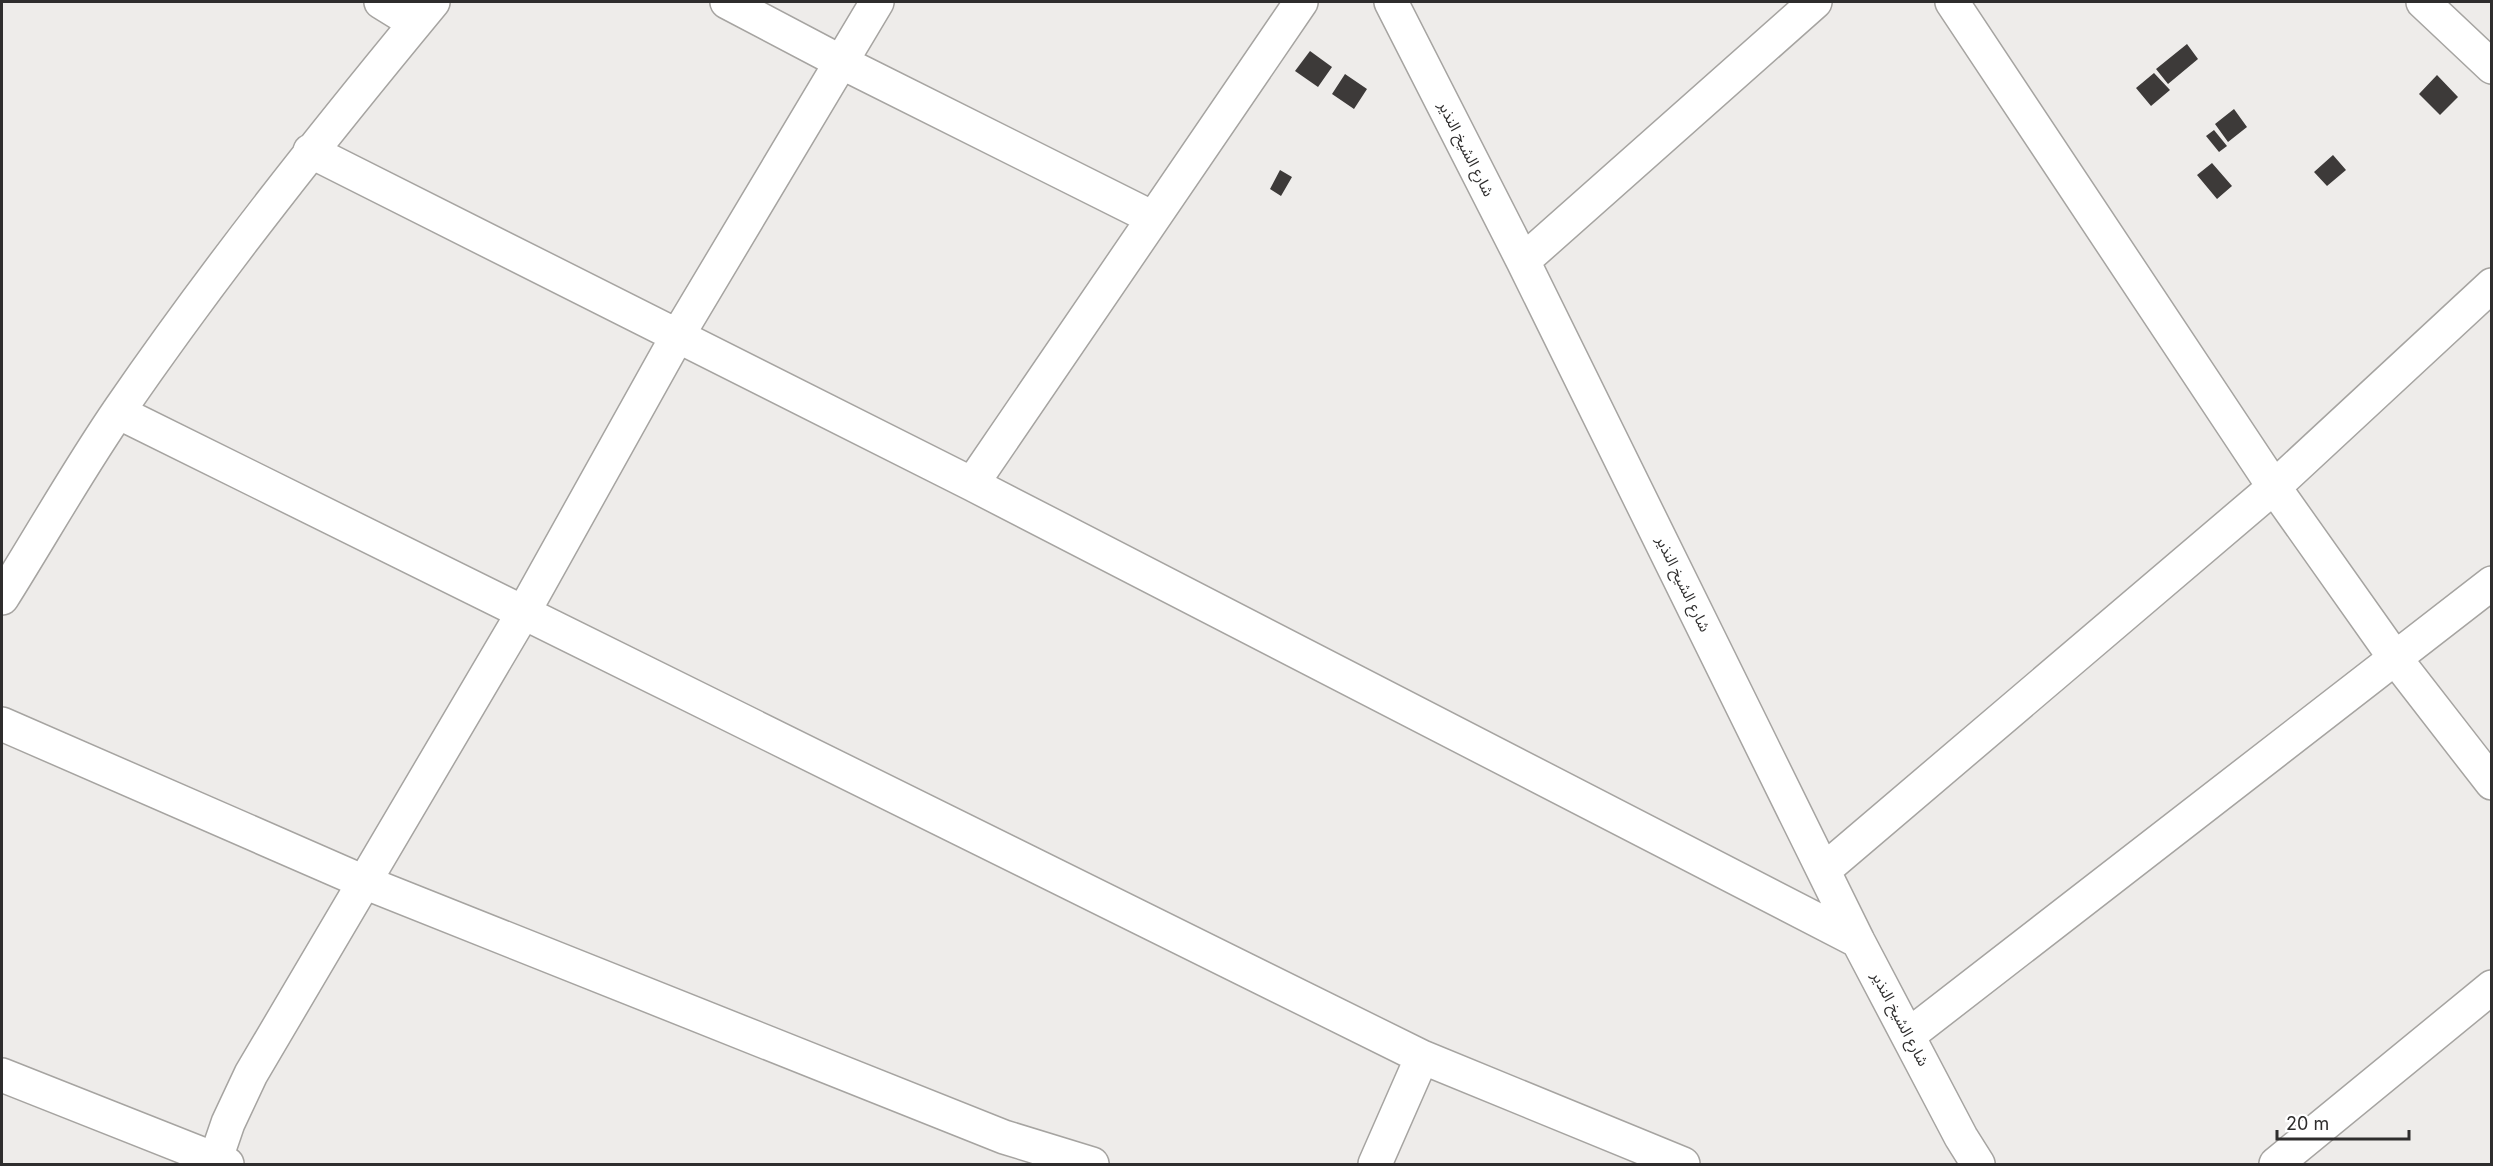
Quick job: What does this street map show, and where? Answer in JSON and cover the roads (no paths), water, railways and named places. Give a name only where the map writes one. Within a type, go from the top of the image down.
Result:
[{"type":"street","points":[[2,598],[118,412],[164,346],[310,151],[424,12],[381,2]]},
{"type":"street","points":[[727,2],[841,62],[1153,218]]},
{"type":"street","points":[[2,1075],[218,1163],[228,1123],[251,1074],[523,613],[678,335],[877,2]]},
{"type":"street","points":[[972,484],[1300,2]]},
{"type":"street","name":"شارع الشيخ النذير","points":[[1391,2],[1522,261],[1858,941],[1909,1035],[1964,1155]]},
{"type":"street","points":[[1522,261],[1815,2]]},
{"type":"street","points":[[1952,2],[2274,487],[2395,658],[2492,783]]},
{"type":"street","points":[[2423,2],[2492,67]]},
{"type":"street","points":[[310,151],[972,484],[1858,941]]},
{"type":"street","points":[[1824,870],[2274,487],[2492,285]]},
{"type":"street","points":[[118,412],[1422,1057],[1683,1164]]},
{"type":"street","points":[[1909,1035],[2492,583]]},
{"type":"street","points":[[2,724],[364,882],[1004,1137],[1092,1164]]},
{"type":"street","points":[[2276,1164],[2489,992]]},
{"type":"street","points":[[1375,1164],[1422,1057]]}]
